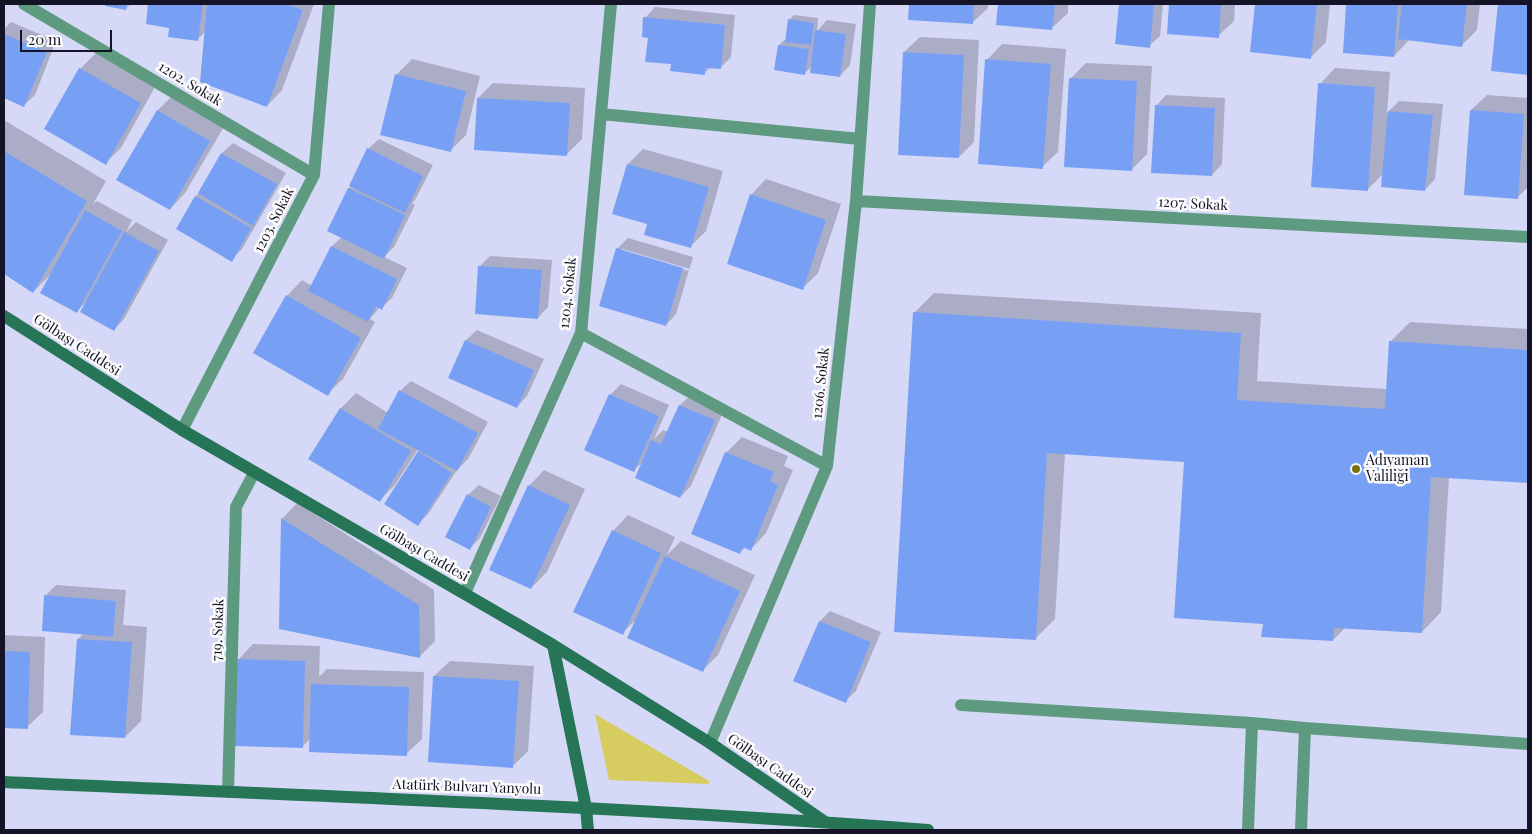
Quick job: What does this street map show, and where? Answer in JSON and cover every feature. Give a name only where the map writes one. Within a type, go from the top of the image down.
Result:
[{"type":"main road","name":"Gölbaşı Caddesi","points":[[4,316],[182,430],[553,644],[710,743],[825,822]]},
{"type":"main road","points":[[553,644],[586,808],[588,830]]},
{"type":"main road","name":"Atatürk Bulvarı Yanyolu","points":[[4,782],[586,808],[928,830]]},
{"type":"street","name":"1202. Sokak","points":[[24,4],[314,175]]},
{"type":"street","name":"1203. Sokak","points":[[182,430],[314,175],[329,4]]},
{"type":"street","name":"1204. Sokak","points":[[465,593],[581,333],[611,4]]},
{"type":"street","name":"1206. Sokak","points":[[710,743],[827,466],[856,201],[870,4]]},
{"type":"street","points":[[601,114],[860,139]]},
{"type":"street","name":"1207. Sokak","points":[[856,201],[1528,237]]},
{"type":"street","points":[[581,333],[827,466]]},
{"type":"street","name":"719. Sokak","points":[[228,792],[236,507],[254,473]]},
{"type":"street","points":[[961,705],[1528,744]]},
{"type":"street","points":[[1248,830],[1252,724]]},
{"type":"street","points":[[1300,830],[1305,728]]},
{"type":"shaded area","points":[[595,714],[709,781],[709,784],[609,780]]},
{"type":"building","points":[[105,4],[127,4],[126,10],[105,6]]},
{"type":"building","points":[[148,4],[203,4],[198,41],[168,37],[169,28],[146,24]]},
{"type":"building","points":[[207,4],[285,4],[303,10],[267,107],[200,82]]},
{"type":"building","points":[[909,4],[974,4],[973,24],[908,20]]},
{"type":"building","points":[[998,4],[1055,4],[1052,30],[996,25]]},
{"type":"building","points":[[1119,4],[1154,4],[1150,48],[1115,44]]},
{"type":"building","points":[[1169,4],[1221,4],[1219,38],[1167,34]]},
{"type":"building","points":[[1255,4],[1317,4],[1311,59],[1250,52]]},
{"type":"building","points":[[1346,4],[1398,4],[1394,57],[1343,53]]},
{"type":"building","points":[[1402,4],[1467,4],[1462,47],[1398,39]]},
{"type":"building","points":[[1498,4],[1528,4],[1528,75],[1491,71]]},
{"type":"building","points":[[643,17],[725,25],[721,69],[705,68],[705,75],[670,71],[671,64],[645,62],[648,38],[642,37]]},
{"type":"building","points":[[788,19],[814,23],[811,45],[785,42]]},
{"type":"building","points":[[815,30],[846,34],[840,77],[810,73]]},
{"type":"building","points":[[4,34],[47,52],[24,107],[4,98]]},
{"type":"building","points":[[778,45],[809,49],[805,75],[774,70]]},
{"type":"building","points":[[903,52],[964,55],[959,158],[898,155]]},
{"type":"building","points":[[985,59],[1051,64],[1043,169],[978,164]]},
{"type":"building","points":[[79,68],[141,103],[106,165],[44,129]]},
{"type":"building","points":[[395,74],[466,91],[451,152],[380,135]]},
{"type":"building","points":[[1069,78],[1137,81],[1132,171],[1064,167]]},
{"type":"building","points":[[1318,83],[1375,87],[1368,191],[1311,187]]},
{"type":"building","points":[[477,98],[570,103],[567,156],[474,150]]},
{"type":"building","points":[[1155,105],[1215,108],[1212,176],[1151,173]]},
{"type":"building","points":[[157,110],[210,141],[170,210],[116,180]]},
{"type":"building","points":[[1470,110],[1524,114],[1518,199],[1464,195]]},
{"type":"building","points":[[1388,111],[1433,115],[1425,191],[1381,187]]},
{"type":"building","points":[[367,148],[423,176],[405,213],[349,186]]},
{"type":"building","points":[[4,151],[87,201],[33,293],[4,274]]},
{"type":"building","points":[[221,153],[277,184],[253,226],[198,193]]},
{"type":"building","points":[[627,164],[709,187],[691,248],[644,235],[647,224],[612,214]]},
{"type":"building","points":[[348,188],[405,215],[384,259],[327,231]]},
{"type":"building","points":[[750,194],[826,220],[803,290],[727,264]]},
{"type":"building","points":[[195,196],[251,228],[232,262],[176,229]]},
{"type":"building","points":[[85,210],[122,231],[77,313],[40,293]]},
{"type":"building","points":[[124,232],[159,251],[114,331],[80,312]]},
{"type":"building","points":[[331,246],[397,279],[382,310],[376,306],[368,322],[308,291]]},
{"type":"building","points":[[616,248],[683,268],[666,326],[599,306]]},
{"type":"building","points":[[478,266],[542,270],[538,319],[475,314]]},
{"type":"building","points":[[286,295],[361,338],[328,396],[253,353]]},
{"type":"building","name":"Adıyaman Valiliği","points":[[913,312],[1241,333],[1237,400],[1385,409],[1389,341],[1528,350],[1528,483],[1431,477],[1422,633],[1334,628],[1333,641],[1261,637],[1263,624],[1174,618],[1184,462],[1047,453],[1036,640],[894,632]]},
{"type":"building","points":[[465,340],[534,370],[517,408],[448,378]]},
{"type":"building","points":[[399,390],[478,433],[457,471],[378,429]]},
{"type":"building","points":[[609,394],[659,416],[634,472],[584,450]]},
{"type":"building","points":[[679,405],[715,420],[680,498],[635,478],[651,440],[661,444]]},
{"type":"building","points":[[340,408],[411,451],[380,502],[308,459]]},
{"type":"building","points":[[418,451],[452,473],[418,526],[384,504]]},
{"type":"building","points":[[725,452],[774,472],[770,481],[778,485],[751,551],[743,547],[740,554],[691,534]]},
{"type":"building","points":[[528,485],[570,505],[531,589],[489,570]]},
{"type":"building","points":[[467,494],[491,507],[470,550],[445,537]]},
{"type":"building","points":[[281,518],[419,605],[420,658],[279,629]]},
{"type":"building","points":[[612,530],[661,553],[623,635],[573,612]]},
{"type":"building","points":[[665,556],[740,591],[703,672],[627,638]]},
{"type":"building","points":[[44,595],[116,601],[113,637],[42,631]]},
{"type":"building","points":[[819,621],[871,642],[846,703],[793,681]]},
{"type":"building","points":[[77,639],[132,642],[125,738],[70,735]]},
{"type":"building","points":[[4,651],[30,652],[28,729],[4,728]]},
{"type":"building","points":[[237,659],[305,661],[303,748],[234,746]]},
{"type":"building","points":[[433,676],[519,681],[513,768],[428,762]]},
{"type":"building","points":[[311,684],[409,687],[407,756],[309,752]]},
{"type":"place","name":"Adıyaman Valiliği","points":[[1356,469]]}]
